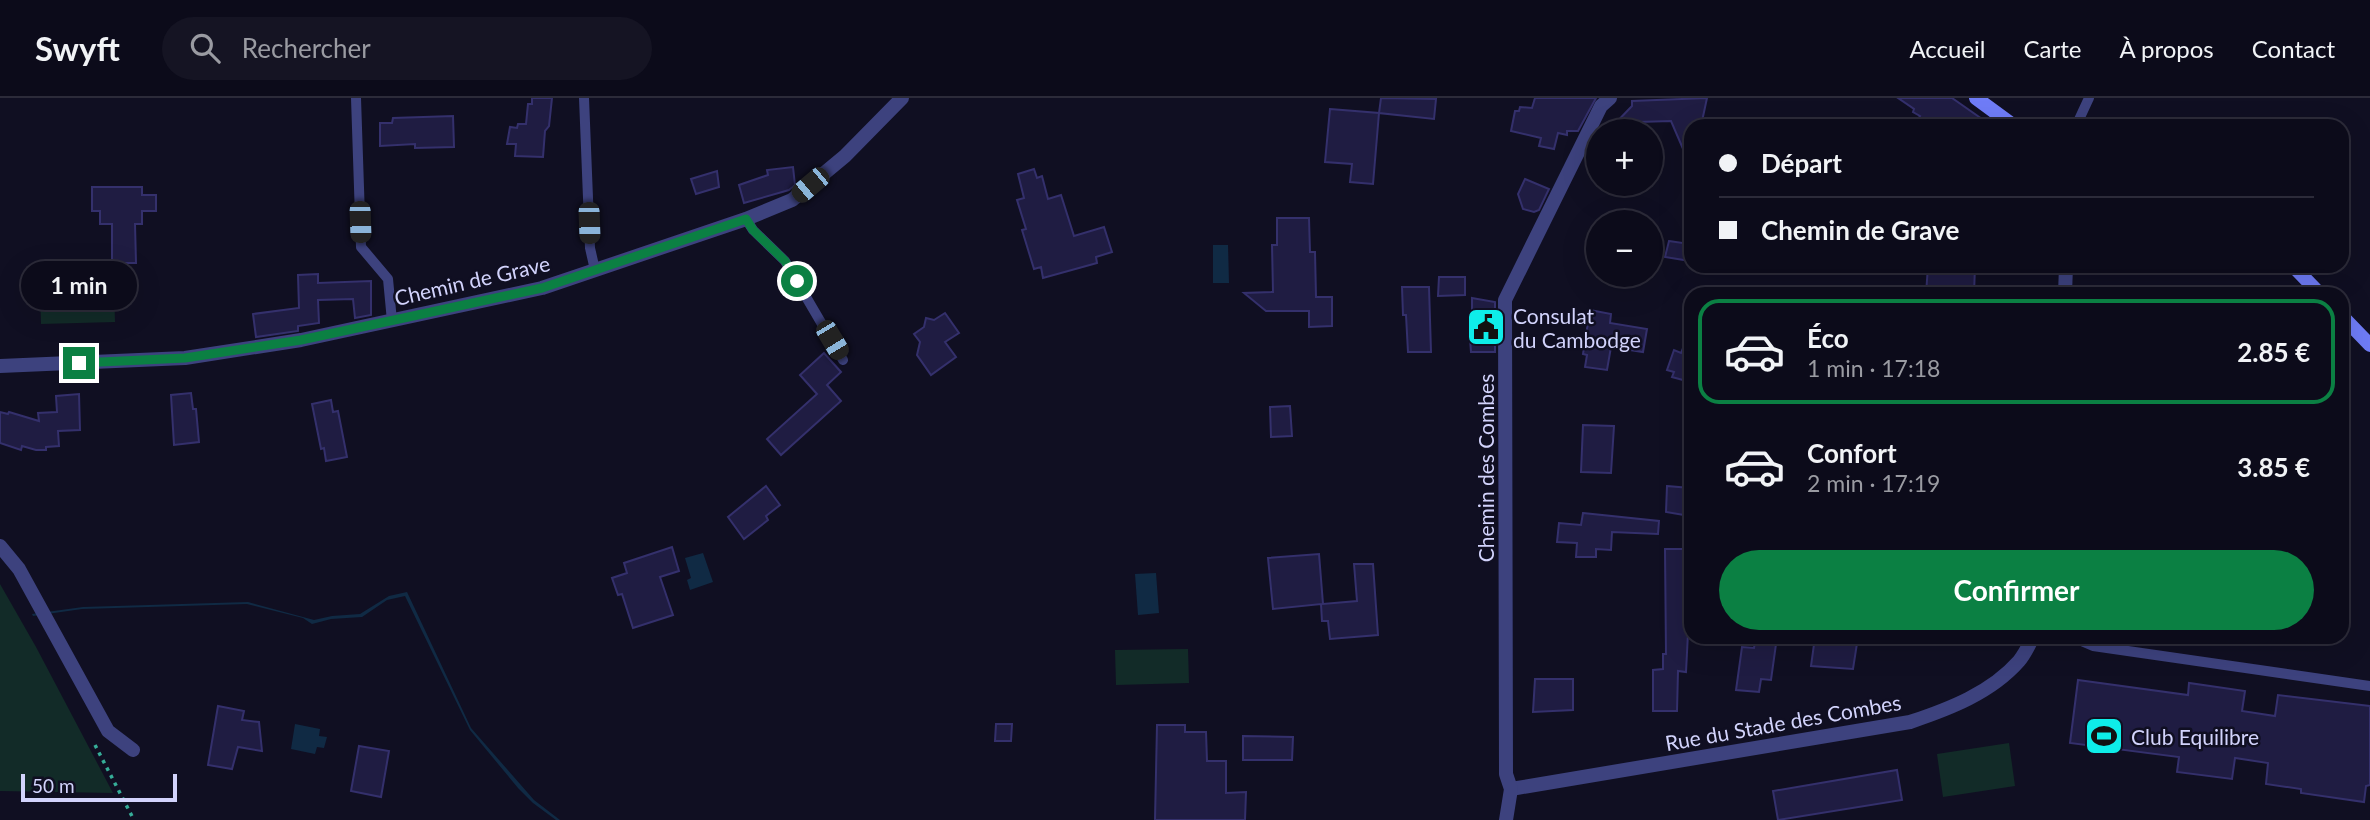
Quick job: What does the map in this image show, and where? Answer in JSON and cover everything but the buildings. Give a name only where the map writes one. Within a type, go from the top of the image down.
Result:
[{"type":"main road","points":[[1976,98],[2004,119]]},
{"type":"main road","points":[[2300,273],[2313,287]]},
{"type":"main road","points":[[2349,323],[2370,345]]},
{"type":"street","name":"Chemin de Grave","points":[[0,366],[185,358],[301,340],[542,288],[746,219],[792,200],[845,156],[902,98]]},
{"type":"street","name":"Chemin des Combes","points":[[1506,820],[1511,789],[1506,774],[1505,300],[1601,106],[1610,98]]},
{"type":"street","points":[[0,546],[19,569],[108,731],[133,750]]},
{"type":"street","name":"Rue du Stade des Combes","points":[[1511,789],[1910,722],[1944,711],[1993,685],[2021,660],[2030,644]]},
{"type":"lane","points":[[356,98],[361,247],[388,279],[392,321]]},
{"type":"lane","points":[[584,98],[590,248],[595,270]]},
{"type":"lane","points":[[2079,119],[2089,98]]},
{"type":"lane","points":[[746,219],[753,230],[785,261],[843,359]]},
{"type":"lane","points":[[2088,644],[2370,686]]},
{"type":"green space","points":[[114,288],[115,322],[41,324],[40,291]]},
{"type":"green space","points":[[0,584],[36,647],[113,793],[0,791]]},
{"type":"green space","points":[[1188,649],[1189,683],[1116,685],[1115,650]]},
{"type":"green space","points":[[2009,743],[2015,786],[1943,797],[1937,754]]},
{"type":"water","points":[[1213,245],[1228,245],[1229,283],[1213,283]]},
{"type":"water","points":[[703,553],[713,582],[690,590],[687,580],[691,578],[685,558]]},
{"type":"water","points":[[1156,573],[1159,613],[1138,615],[1135,574]]},
{"type":"water","points":[[407,592],[471,728],[534,800],[560,820],[556,820],[533,803],[518,788],[470,730],[405,596],[387,600],[362,617],[331,619],[312,624],[303,618],[247,604],[82,609],[32,614],[83,607],[248,602],[314,620],[360,614],[389,596]]},
{"type":"water","points":[[295,724],[320,729],[319,736],[327,737],[324,748],[317,747],[315,754],[291,749]]},
{"type":"place","name":"Consulat du Cambodge","points":[[1486,327]]},
{"type":"place","name":"Club Equilibre","points":[[2104,736]]},
{"type":"route","points":[[79,363],[185,358],[301,340],[413,316],[542,288],[746,219],[753,230],[785,261],[797,281]]}]
